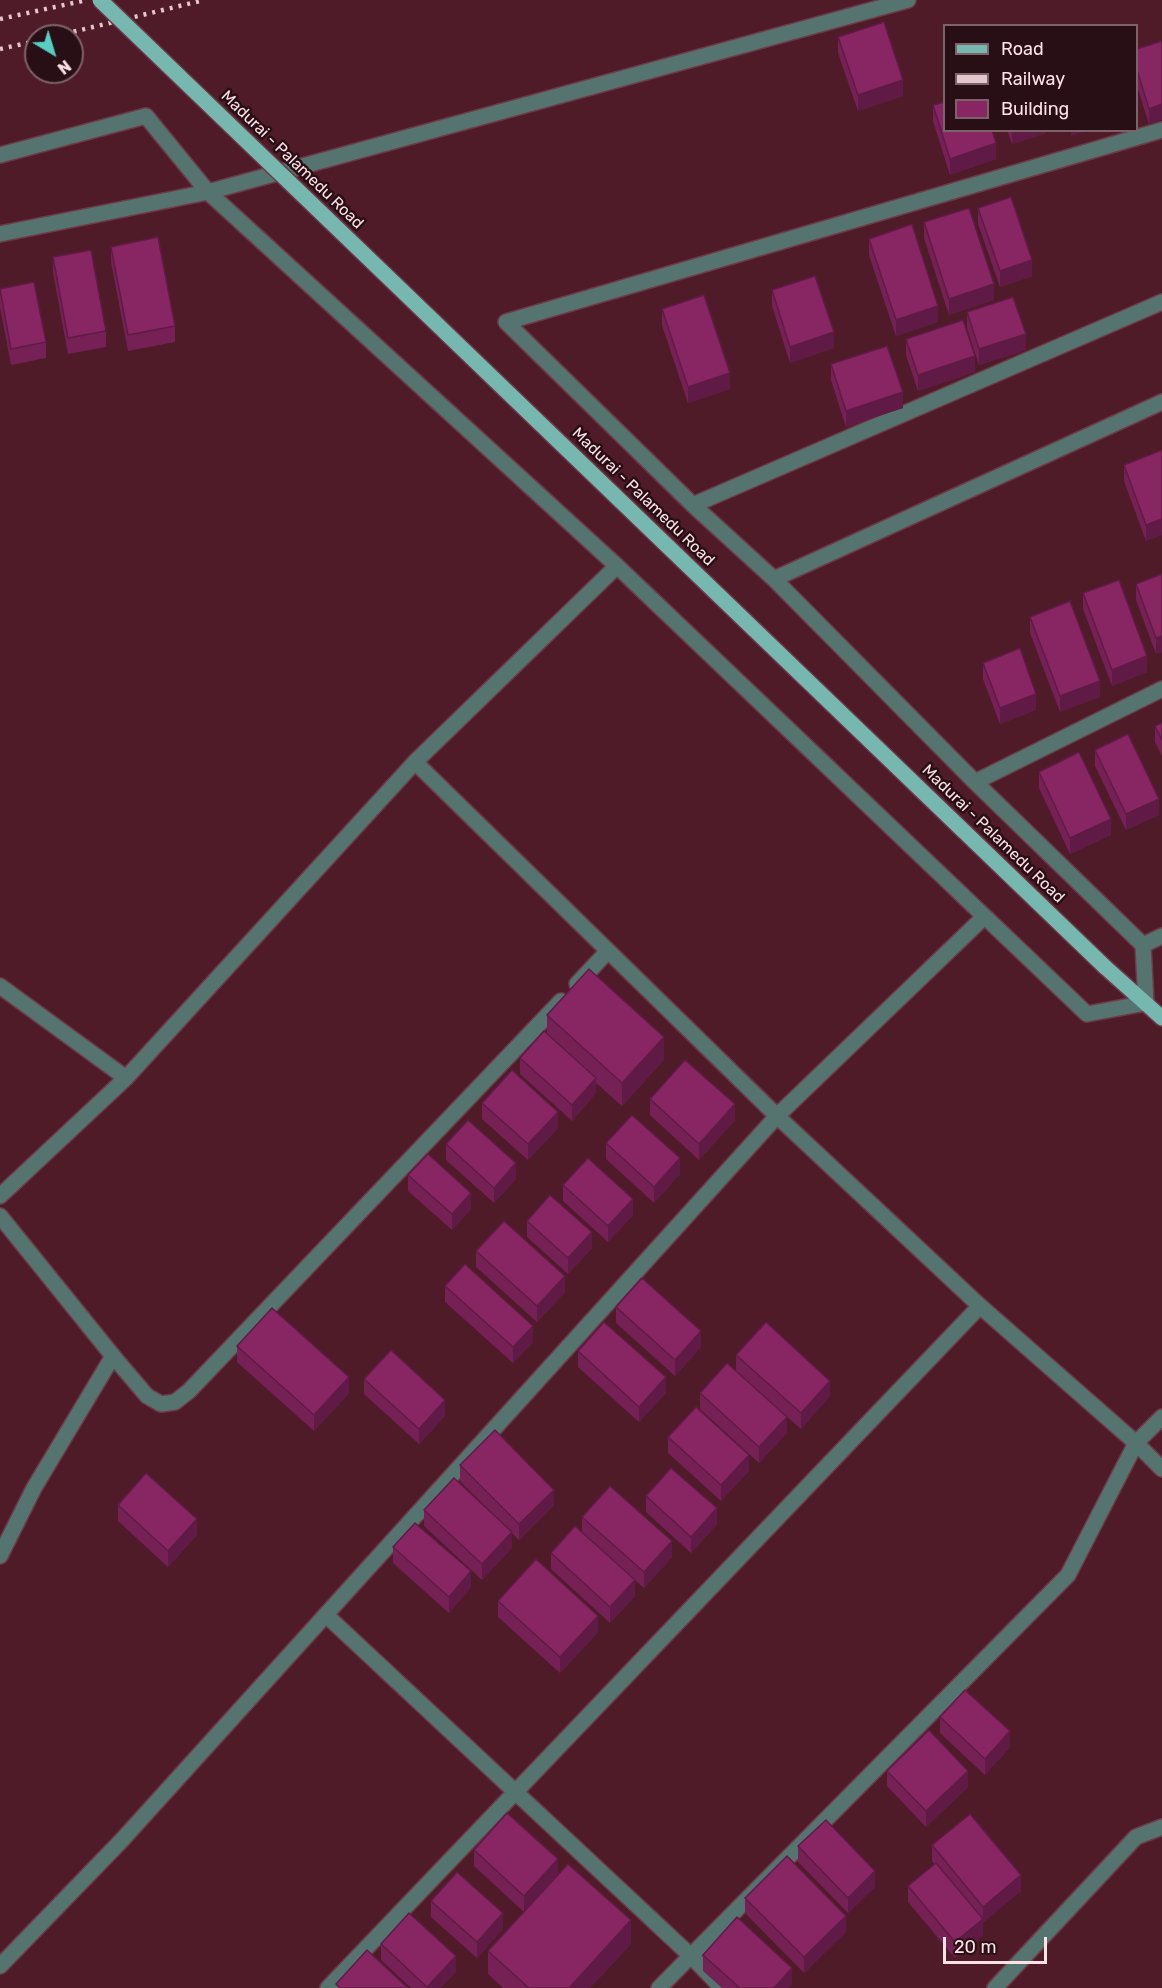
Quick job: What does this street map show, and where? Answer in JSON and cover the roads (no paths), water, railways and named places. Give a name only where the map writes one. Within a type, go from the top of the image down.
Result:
[{"type":"main road","name":"Madurai - Palamedu Road","points":[[100,0],[1105,967],[1162,1018]]},
{"type":"street","points":[[0,234],[207,192],[908,0]]},
{"type":"street","points":[[0,155],[146,116],[207,192],[617,566],[1087,1014],[1146,1003],[1143,945],[975,782],[774,579],[693,505],[506,322],[1162,130]]},
{"type":"street","points":[[693,505],[1162,302]]},
{"type":"street","points":[[774,579],[1162,402]]},
{"type":"street","points":[[0,1196],[126,1078],[415,762],[617,566]]},
{"type":"street","points":[[975,782],[1162,689]]},
{"type":"street","points":[[415,762],[777,1116],[980,1306],[1136,1443],[1162,1469]]},
{"type":"street","points":[[0,1966],[122,1840],[777,1116],[984,917]]},
{"type":"street","points":[[1143,945],[1162,936]]},
{"type":"street","points":[[0,1216],[147,1396],[161,1404],[175,1402],[197,1382],[608,951]]},
{"type":"street","points":[[0,986],[126,1078]]},
{"type":"street","points":[[328,1988],[980,1306]]},
{"type":"street","points":[[0,1556],[34,1488],[113,1356]]},
{"type":"street","points":[[659,1988],[1068,1575],[1136,1443],[1162,1417]]},
{"type":"street","points":[[326,1615],[691,1956],[722,1988]]},
{"type":"street","points":[[995,1988],[1136,1837],[1162,1827]]},
{"type":"railway","points":[[0,19],[87,0]]},
{"type":"railway","points":[[84,29],[204,0]]},
{"type":"railway","points":[[0,49],[24,44]]}]
